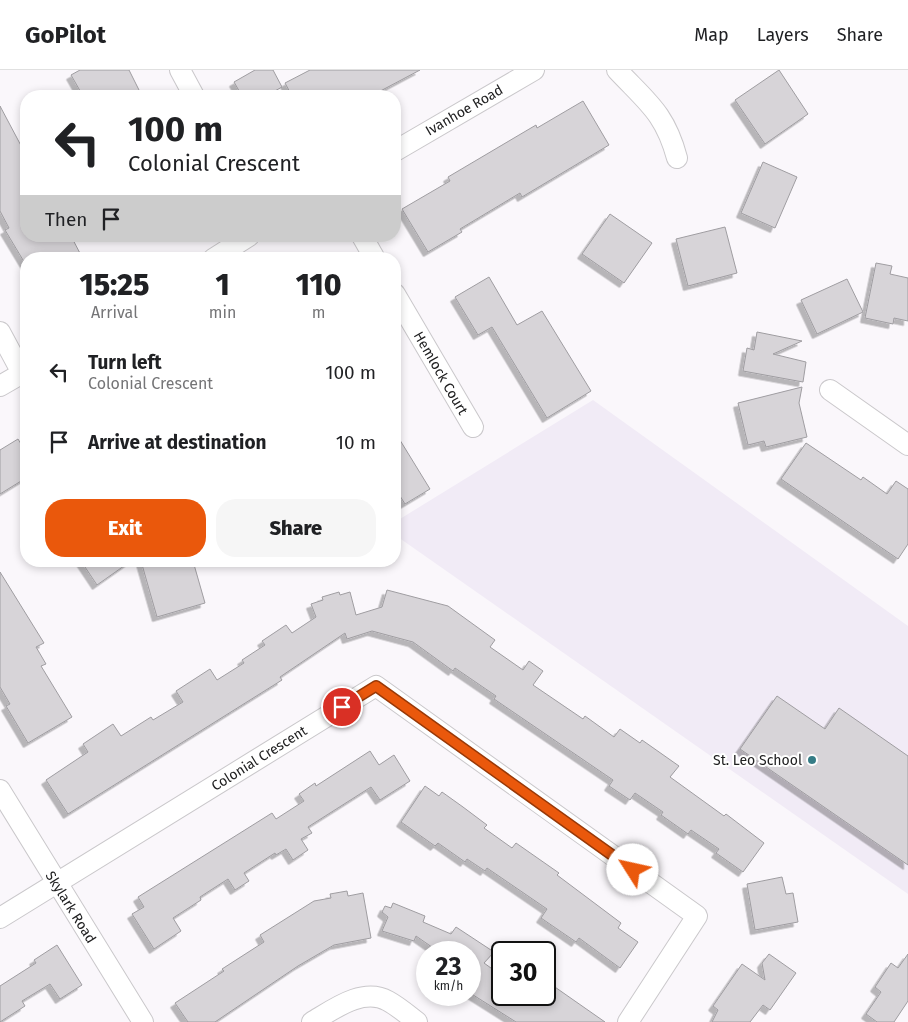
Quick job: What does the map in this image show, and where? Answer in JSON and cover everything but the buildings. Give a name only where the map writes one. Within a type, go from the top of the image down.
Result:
[{"type":"street","points":[[180,70],[191,90]]},
{"type":"street","name":"Ivanhoe Road","points":[[401,148],[534,70]]},
{"type":"street","points":[[617,70],[659,114],[671,134],[677,158]]},
{"type":"street","points":[[224,252],[240,242]]},
{"type":"street","name":"Hemlock Court","points":[[401,304],[473,427]]},
{"type":"street","points":[[0,332],[20,365]]},
{"type":"street","points":[[0,386],[20,374]]},
{"type":"street","points":[[830,390],[908,445]]},
{"type":"street","name":"Colonial Crescent","points":[[56,883],[376,686],[697,916],[628,1022]]},
{"type":"street","name":"Skylark Road","points":[[0,790],[143,1022]]},
{"type":"street","points":[[0,918],[56,883]]},
{"type":"street","points":[[312,1022],[355,998],[371,996],[387,1000],[417,1022]]},
{"type":"shaded area","name":"St. Leo School","points":[[593,400],[908,626],[908,894],[401,539],[401,518]]},
{"type":"place","name":"St. Leo School","points":[[812,760]]},
{"type":"route","points":[[342,707],[376,686],[633,870]]}]
